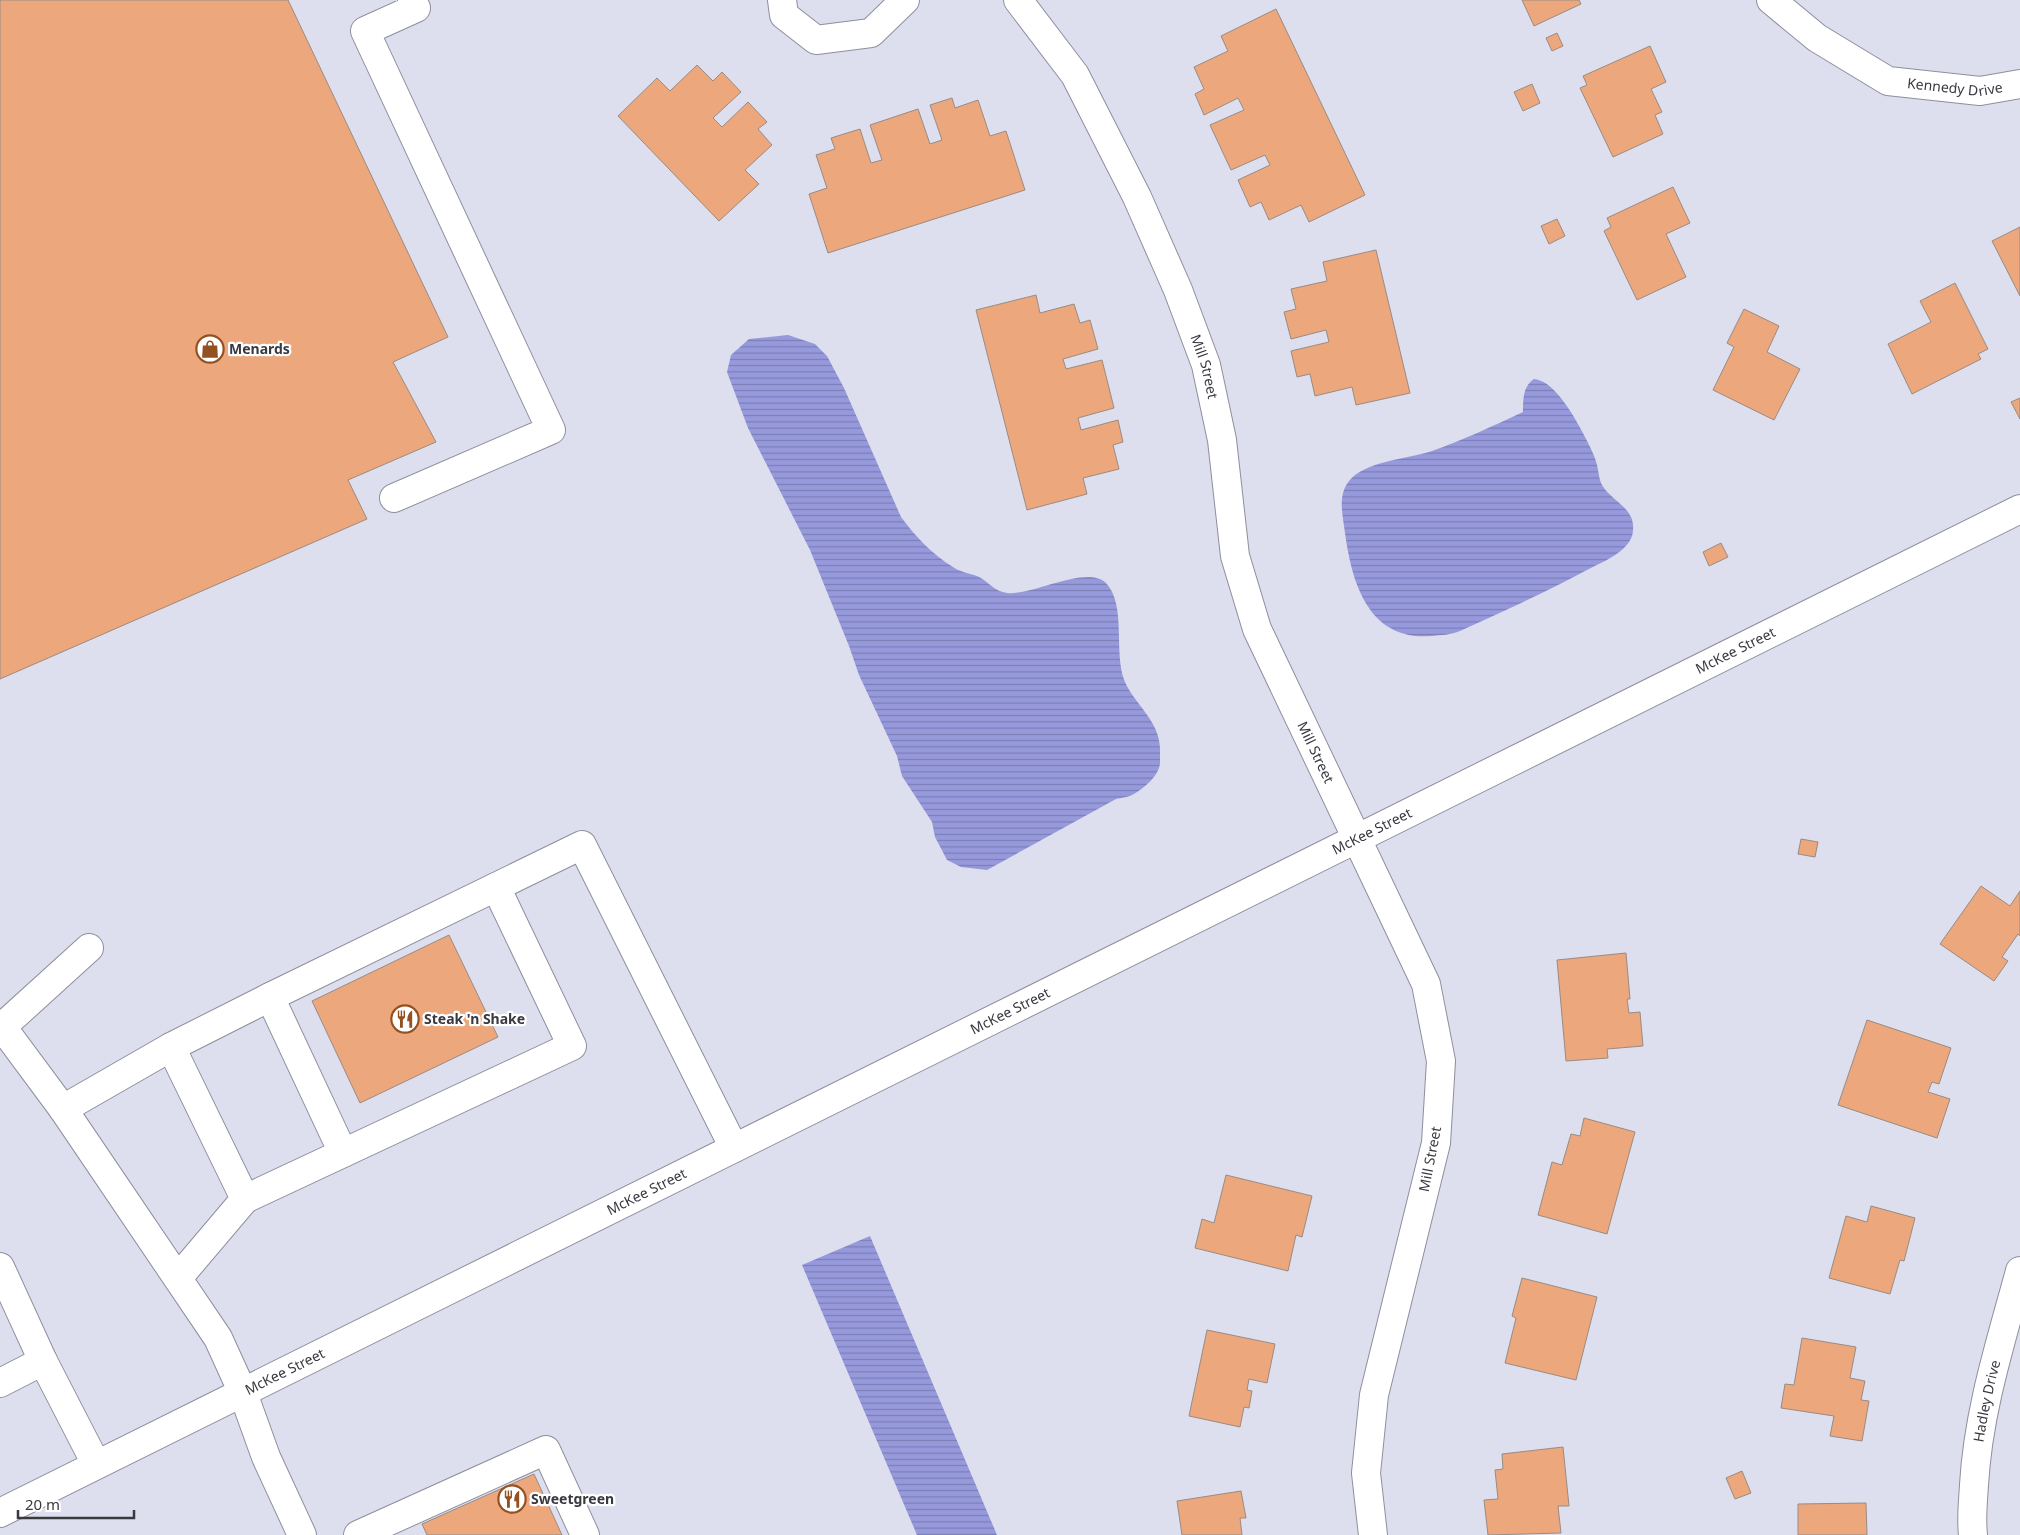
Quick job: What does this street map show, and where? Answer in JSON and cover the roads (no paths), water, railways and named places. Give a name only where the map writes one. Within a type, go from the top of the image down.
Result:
[{"type":"street","points":[[394,498],[551,430],[365,31],[416,8],[412,0]]},
{"type":"street","points":[[782,0],[784,15],[816,40],[871,33],[905,0]]},
{"type":"street","name":"Mill Street","points":[[1018,0],[1074,75],[1137,197],[1178,290],[1206,365],[1222,440],[1236,556],[1257,628],[1426,984],[1441,1062],[1436,1143],[1374,1395],[1366,1473],[1373,1535]]},
{"type":"street","name":"Kennedy Drive","points":[[1771,0],[1817,38],[1888,81],[1980,91],[2020,84]]},
{"type":"street","name":"McKee Street","points":[[0,1513],[2020,509]]},
{"type":"street","points":[[63,1109],[171,1047],[582,845],[734,1148]]},
{"type":"street","points":[[178,1278],[245,1199],[572,1046],[496,887]]},
{"type":"street","points":[[89,948],[1,1025],[63,1109],[218,1338],[243,1393],[266,1457],[302,1535]]},
{"type":"street","points":[[270,997],[343,1153]]},
{"type":"street","points":[[171,1047],[245,1199]]},
{"type":"street","points":[[0,1267],[43,1361],[96,1464]]},
{"type":"street","name":"Hadley Drive","points":[[1974,1535],[1972,1524],[1976,1456],[1987,1394],[2020,1271]]},
{"type":"street","points":[[0,1383],[43,1361]]},
{"type":"street","points":[[358,1535],[546,1450],[586,1535]]},
{"type":"water","points":[[788,335],[815,344],[827,356],[844,388],[901,517],[918,538],[938,557],[956,569],[978,576],[996,589],[1007,593],[1018,593],[1086,577],[1097,578],[1106,583],[1112,592],[1116,604],[1120,658],[1125,682],[1156,729],[1159,738],[1159,768],[1154,777],[1142,788],[1132,795],[1116,799],[987,870],[961,867],[947,860],[935,837],[932,822],[902,776],[897,756],[859,675],[810,550],[748,428],[727,372],[731,355],[749,339]]},
{"type":"water","points":[[1534,379],[1550,386],[1577,422],[1594,455],[1602,486],[1628,511],[1631,517],[1633,530],[1630,540],[1620,552],[1606,561],[1539,595],[1457,632],[1431,636],[1410,635],[1392,629],[1378,619],[1367,606],[1353,571],[1342,513],[1345,487],[1356,474],[1365,469],[1432,451],[1467,438],[1523,412],[1526,389]]},
{"type":"water","points":[[870,1236],[997,1535],[917,1535],[802,1265]]},
{"type":"place","name":"Menards","points":[[210,349]]},
{"type":"place","name":"Steak 'n Shake","points":[[405,1019]]},
{"type":"place","name":"Sweetgreen","points":[[512,1499]]}]
